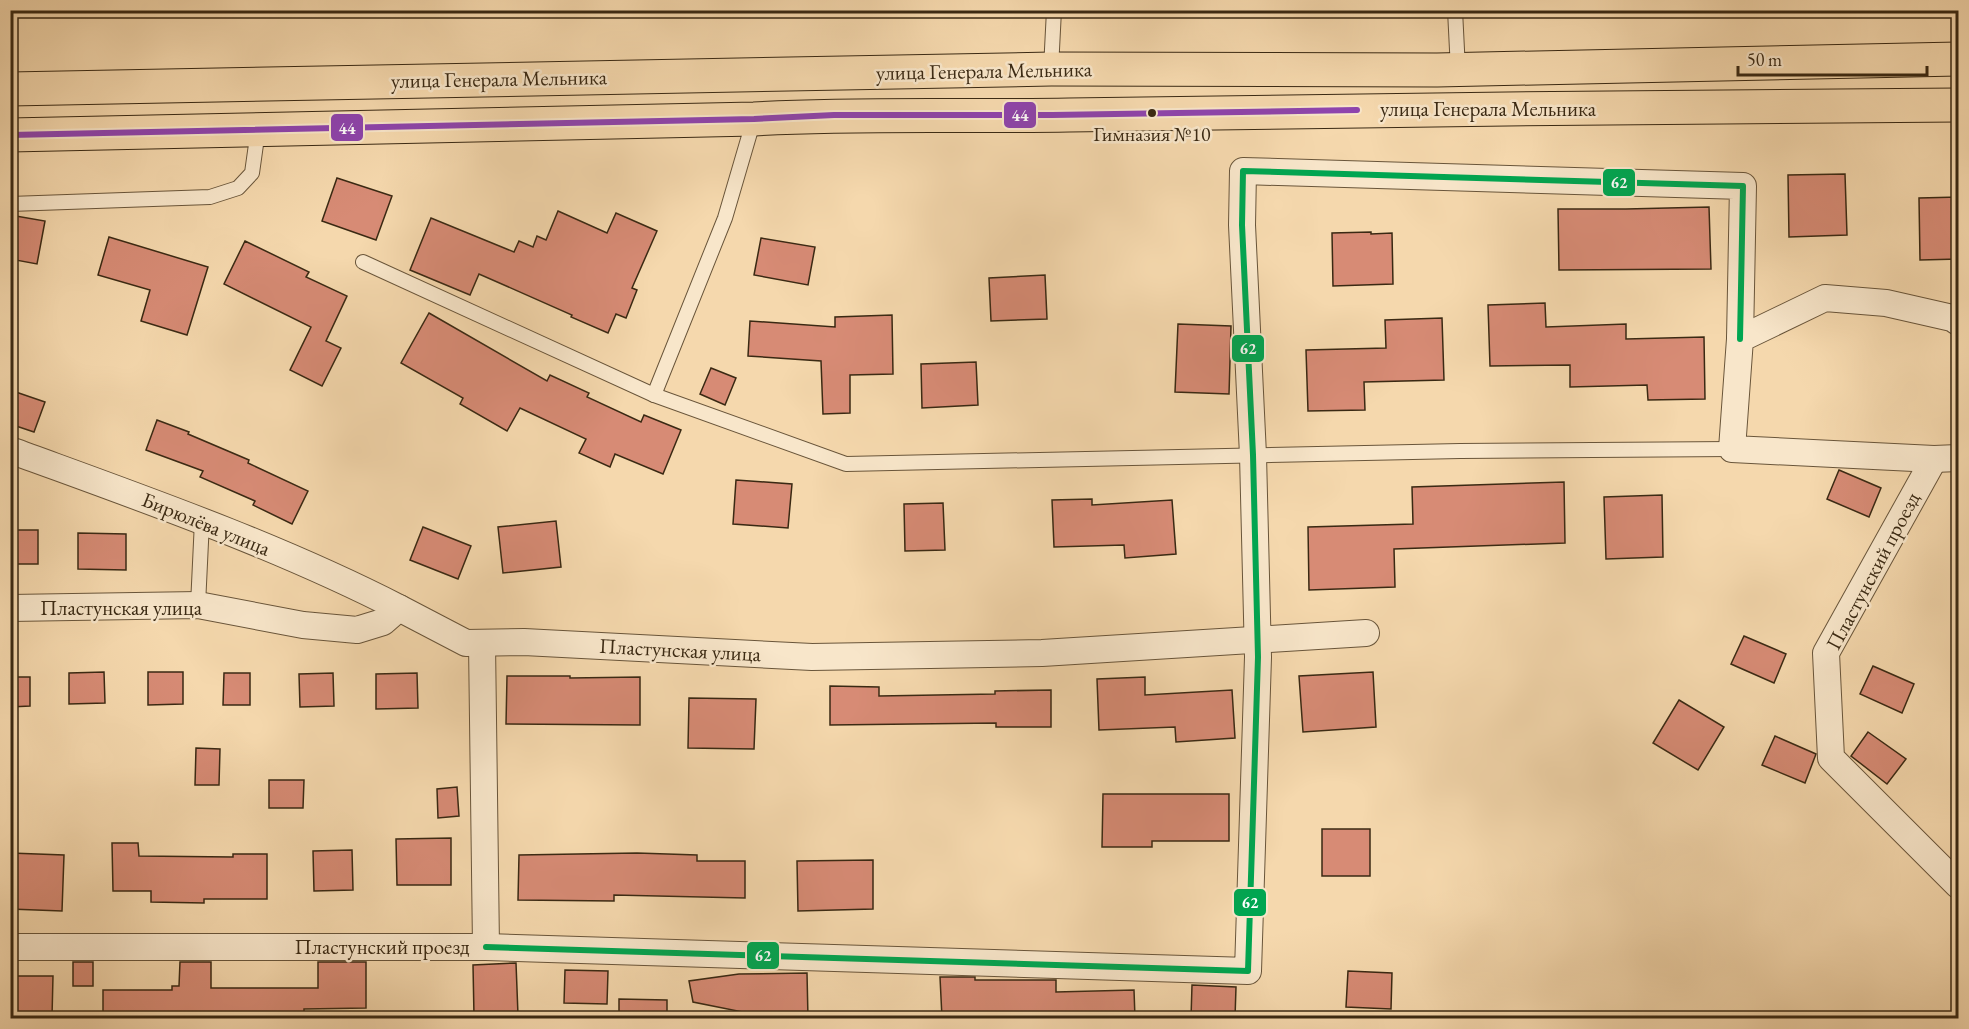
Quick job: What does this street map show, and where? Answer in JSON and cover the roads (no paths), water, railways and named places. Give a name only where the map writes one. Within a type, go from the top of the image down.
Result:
[{"type":"main road","name":"улица Генерала Мельника","points":[[10,89],[1051,69],[1458,70],[1959,59]]},
{"type":"main road","points":[[1051,69],[1052,115]]},
{"type":"main road","name":"улица Генерала Мельника","points":[[10,135],[754,119],[834,115],[1052,115],[1336,110],[1959,105]]},
{"type":"street","points":[[486,947],[1248,971],[1257,640],[1253,455],[1242,225],[1243,171],[1743,186],[1740,339],[1732,449],[1946,458]]},
{"type":"street","points":[[1740,339],[1825,298],[1886,303],[1952,318],[1959,322]]},
{"type":"street","name":"Бирюлёва улица","points":[[10,450],[202,521],[347,582],[399,608]]},
{"type":"street","name":"Пластунский проезд","points":[[1946,458],[1826,653],[1831,758],[1959,885]]},
{"type":"street","name":"Пластунская улица","points":[[10,608],[198,605],[303,625],[357,630],[383,622],[399,608],[466,643],[524,642],[812,657],[1042,653],[1366,633]]},
{"type":"street","name":"Пластунский проезд","points":[[10,947],[486,947],[482,643]]},
{"type":"lane","points":[[1051,69],[1054,10]]},
{"type":"lane","points":[[1455,10],[1458,70]]},
{"type":"lane","points":[[654,395],[725,218],[754,119]]},
{"type":"lane","points":[[10,204],[210,197],[238,188],[252,172],[258,130]]},
{"type":"lane","points":[[363,262],[654,395],[846,464],[1253,455],[1732,449]]},
{"type":"lane","points":[[198,605],[202,521]]},
{"type":"place","name":"Гимназия №10","points":[[1152,113]]}]
